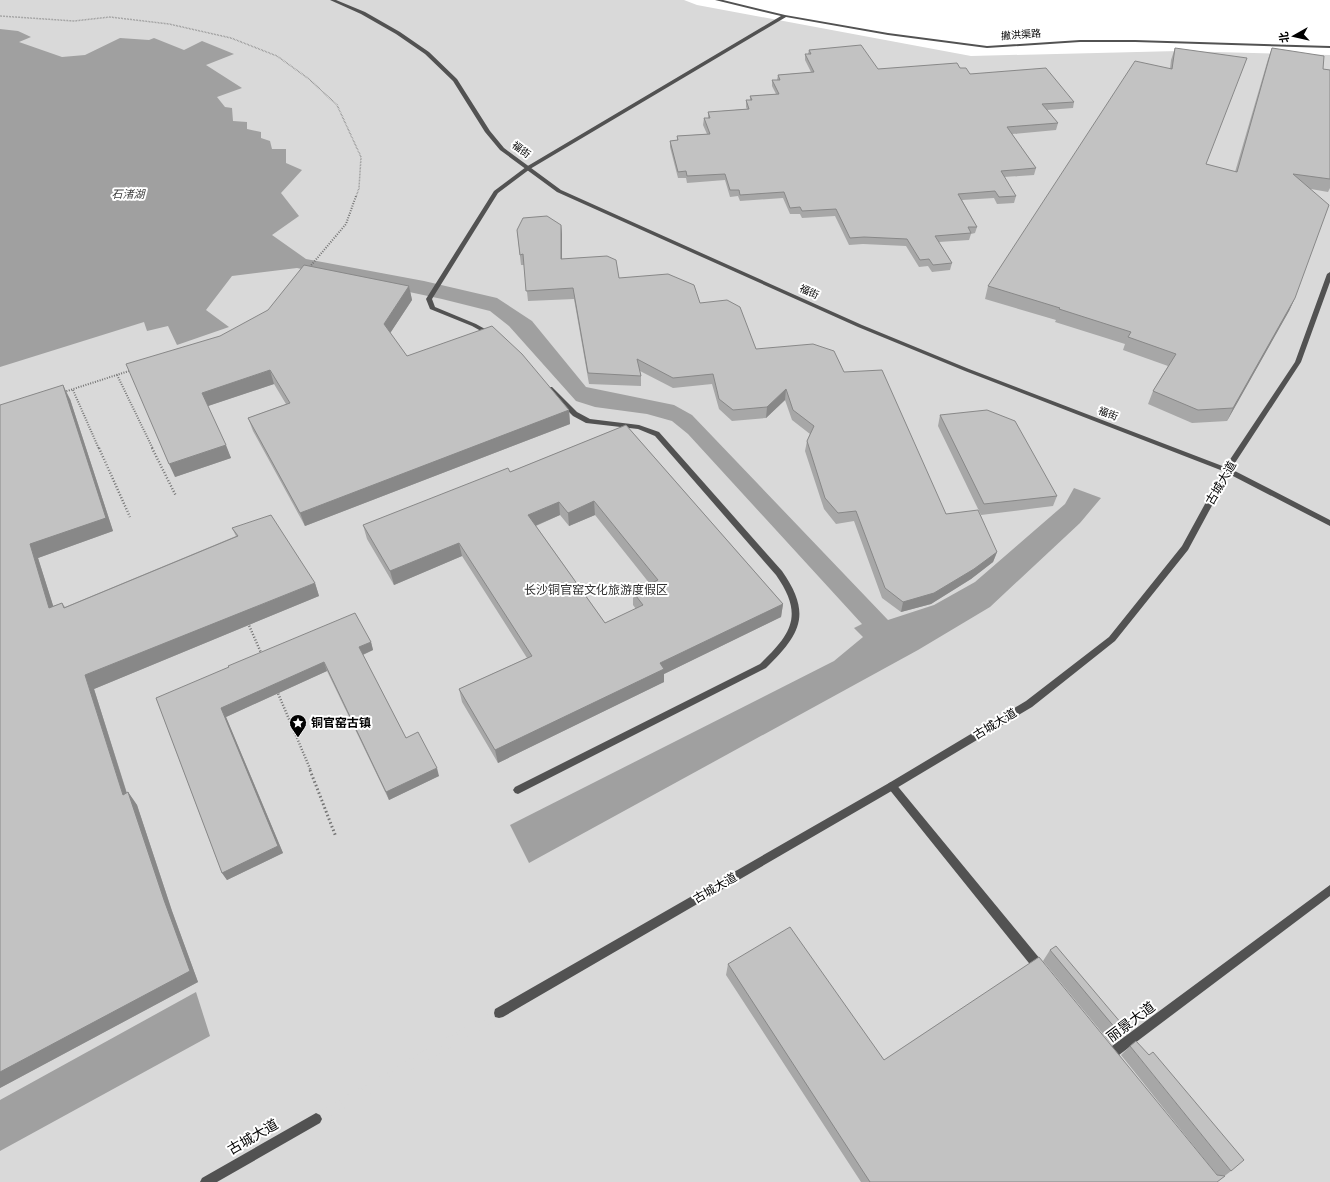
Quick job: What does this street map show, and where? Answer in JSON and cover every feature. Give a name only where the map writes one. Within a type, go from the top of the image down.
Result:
[{"type":"street","name":"福街","points":[[332,0],[363,13],[398,33],[427,54],[455,80],[488,132],[502,149],[559,191],[860,326],[967,370],[1227,470],[1330,523]]},
{"type":"street","name":"撇洪渠路","points":[[717,0],[785,16],[888,34],[987,47],[1080,41],[1135,41],[1330,47]]},
{"type":"street","points":[[502,340],[474,325],[432,308],[429,299],[496,192],[528,168],[785,16]]},
{"type":"street","name":"古城大道","points":[[499,1013],[892,786],[1029,704],[1112,640],[1185,548],[1227,470],[1298,362],[1330,274]]},
{"type":"street","points":[[518,790],[763,666],[781,650],[791,632],[796,616],[793,594],[779,572],[657,434],[639,427],[588,421],[575,414],[543,382]]},
{"type":"street","points":[[892,786],[1047,975]]},
{"type":"street","name":"丽景大道","points":[[1102,1042],[1114,1058],[1330,890]]},
{"type":"street","name":"古城大道","points":[[206,1182],[316,1119]]},
{"type":"path","points":[[0,16],[74,21],[110,17],[169,24],[231,38],[277,56],[309,79],[337,105],[361,157],[359,188],[346,224],[307,270]]},
{"type":"path","points":[[58,394],[140,368]]},
{"type":"path","points":[[117,375],[176,496]]},
{"type":"path","points":[[73,390],[130,517]]},
{"type":"path","points":[[246,619],[265,662]]},
{"type":"path","points":[[277,689],[298,738],[336,837]]},
{"type":"green space","name":"长沙铜官窑文化旅游度假区","points":[[0,0],[684,0],[697,5],[971,56],[1178,51],[1330,55],[1330,1182],[0,1182]]},
{"type":"water","name":"石渚湖","points":[[0,29],[18,31],[31,37],[19,42],[62,57],[85,55],[120,38],[149,40],[154,38],[184,50],[202,41],[234,54],[206,65],[242,88],[217,97],[225,107],[232,108],[233,121],[247,122],[247,129],[261,132],[261,138],[270,141],[272,149],[286,149],[286,163],[302,170],[281,193],[299,216],[272,235],[306,259],[424,281],[497,298],[532,321],[586,387],[674,405],[692,415],[888,620],[934,605],[975,582],[1065,504],[1074,488],[1101,498],[1080,523],[990,607],[918,650],[529,863],[510,825],[834,661],[863,637],[854,628],[862,624],[688,434],[672,421],[647,414],[595,407],[576,401],[509,326],[490,311],[442,299],[297,268],[232,276],[206,310],[229,327],[177,345],[168,326],[147,331],[144,322],[0,367]]},
{"type":"water","points":[[196,992],[210,1036],[0,1151],[0,1100]]},
{"type":"building","points":[[861,45],[878,69],[957,63],[960,68],[966,68],[970,74],[1046,68],[1074,102],[1042,104],[1058,123],[1007,127],[1036,168],[1001,171],[1016,196],[999,197],[995,191],[958,194],[977,227],[968,227],[971,233],[935,236],[952,263],[933,265],[929,259],[920,260],[907,239],[864,237],[850,238],[836,209],[802,211],[800,207],[790,208],[784,192],[740,195],[739,190],[730,190],[725,174],[687,176],[686,171],[678,172],[670,141],[678,140],[677,136],[710,134],[704,118],[710,118],[708,112],[749,109],[746,100],[752,100],[750,96],[779,94],[772,80],[780,80],[778,75],[814,72],[805,54],[811,54],[809,50]]},
{"type":"building","points":[[1175,48],[1247,58],[1206,164],[1237,172],[1272,48],[1324,56],[1323,69],[1330,70],[1330,179],[1293,174],[1329,205],[1295,298],[1233,408],[1198,410],[1153,391],[1176,354],[1128,337],[1131,332],[988,286],[1135,61],[1172,69]]},
{"type":"building","points":[[547,216],[561,225],[561,259],[607,256],[616,260],[619,278],[668,274],[694,285],[700,303],[727,300],[740,307],[756,349],[813,344],[834,351],[844,372],[882,370],[946,514],[978,510],[997,552],[974,569],[934,593],[903,602],[885,588],[856,511],[838,513],[825,498],[807,441],[814,426],[793,410],[786,389],[767,407],[733,410],[719,399],[713,374],[673,378],[637,359],[641,376],[588,373],[573,288],[526,291],[523,254],[520,255],[517,230],[523,218]]},
{"type":"building","points":[[304,265],[409,286],[384,324],[407,356],[492,326],[522,354],[569,410],[300,513],[248,418],[290,403],[270,370],[202,393],[226,445],[169,464],[126,364],[220,336],[268,310]]},
{"type":"building","points":[[63,385],[106,518],[30,544],[49,608],[62,603],[64,608],[238,536],[232,528],[271,515],[315,583],[85,675],[123,795],[128,792],[164,900],[190,971],[0,1072],[0,405]]},
{"type":"building","points":[[987,410],[1015,421],[1057,496],[984,504],[940,415]]},
{"type":"building","points":[[626,425],[783,604],[660,663],[664,669],[495,750],[459,689],[532,656],[459,543],[390,571],[363,525],[508,468],[510,472]],"holes":[[[594,501],[658,580],[633,592],[643,605],[605,623],[528,515],[559,502],[568,513]]]},
{"type":"building","points":[[355,613],[371,642],[359,647],[406,738],[418,732],[437,768],[386,792],[324,662],[221,708],[278,846],[222,873],[156,698]]},
{"type":"building","points":[[790,927],[884,1060],[1039,957],[1217,1175],[1225,1176],[1217,1182],[870,1182],[728,964]]},
{"type":"building","points":[[1056,946],[1127,1030],[1121,1035],[1050,950]]},
{"type":"building","points":[[1136,1041],[1149,1055],[1153,1052],[1244,1160],[1231,1171],[1130,1046]]},
{"type":"tunnel","points":[[316,1119],[499,1013]]},
{"type":"place","name":"铜官窑古镇","points":[[298,738]]}]
